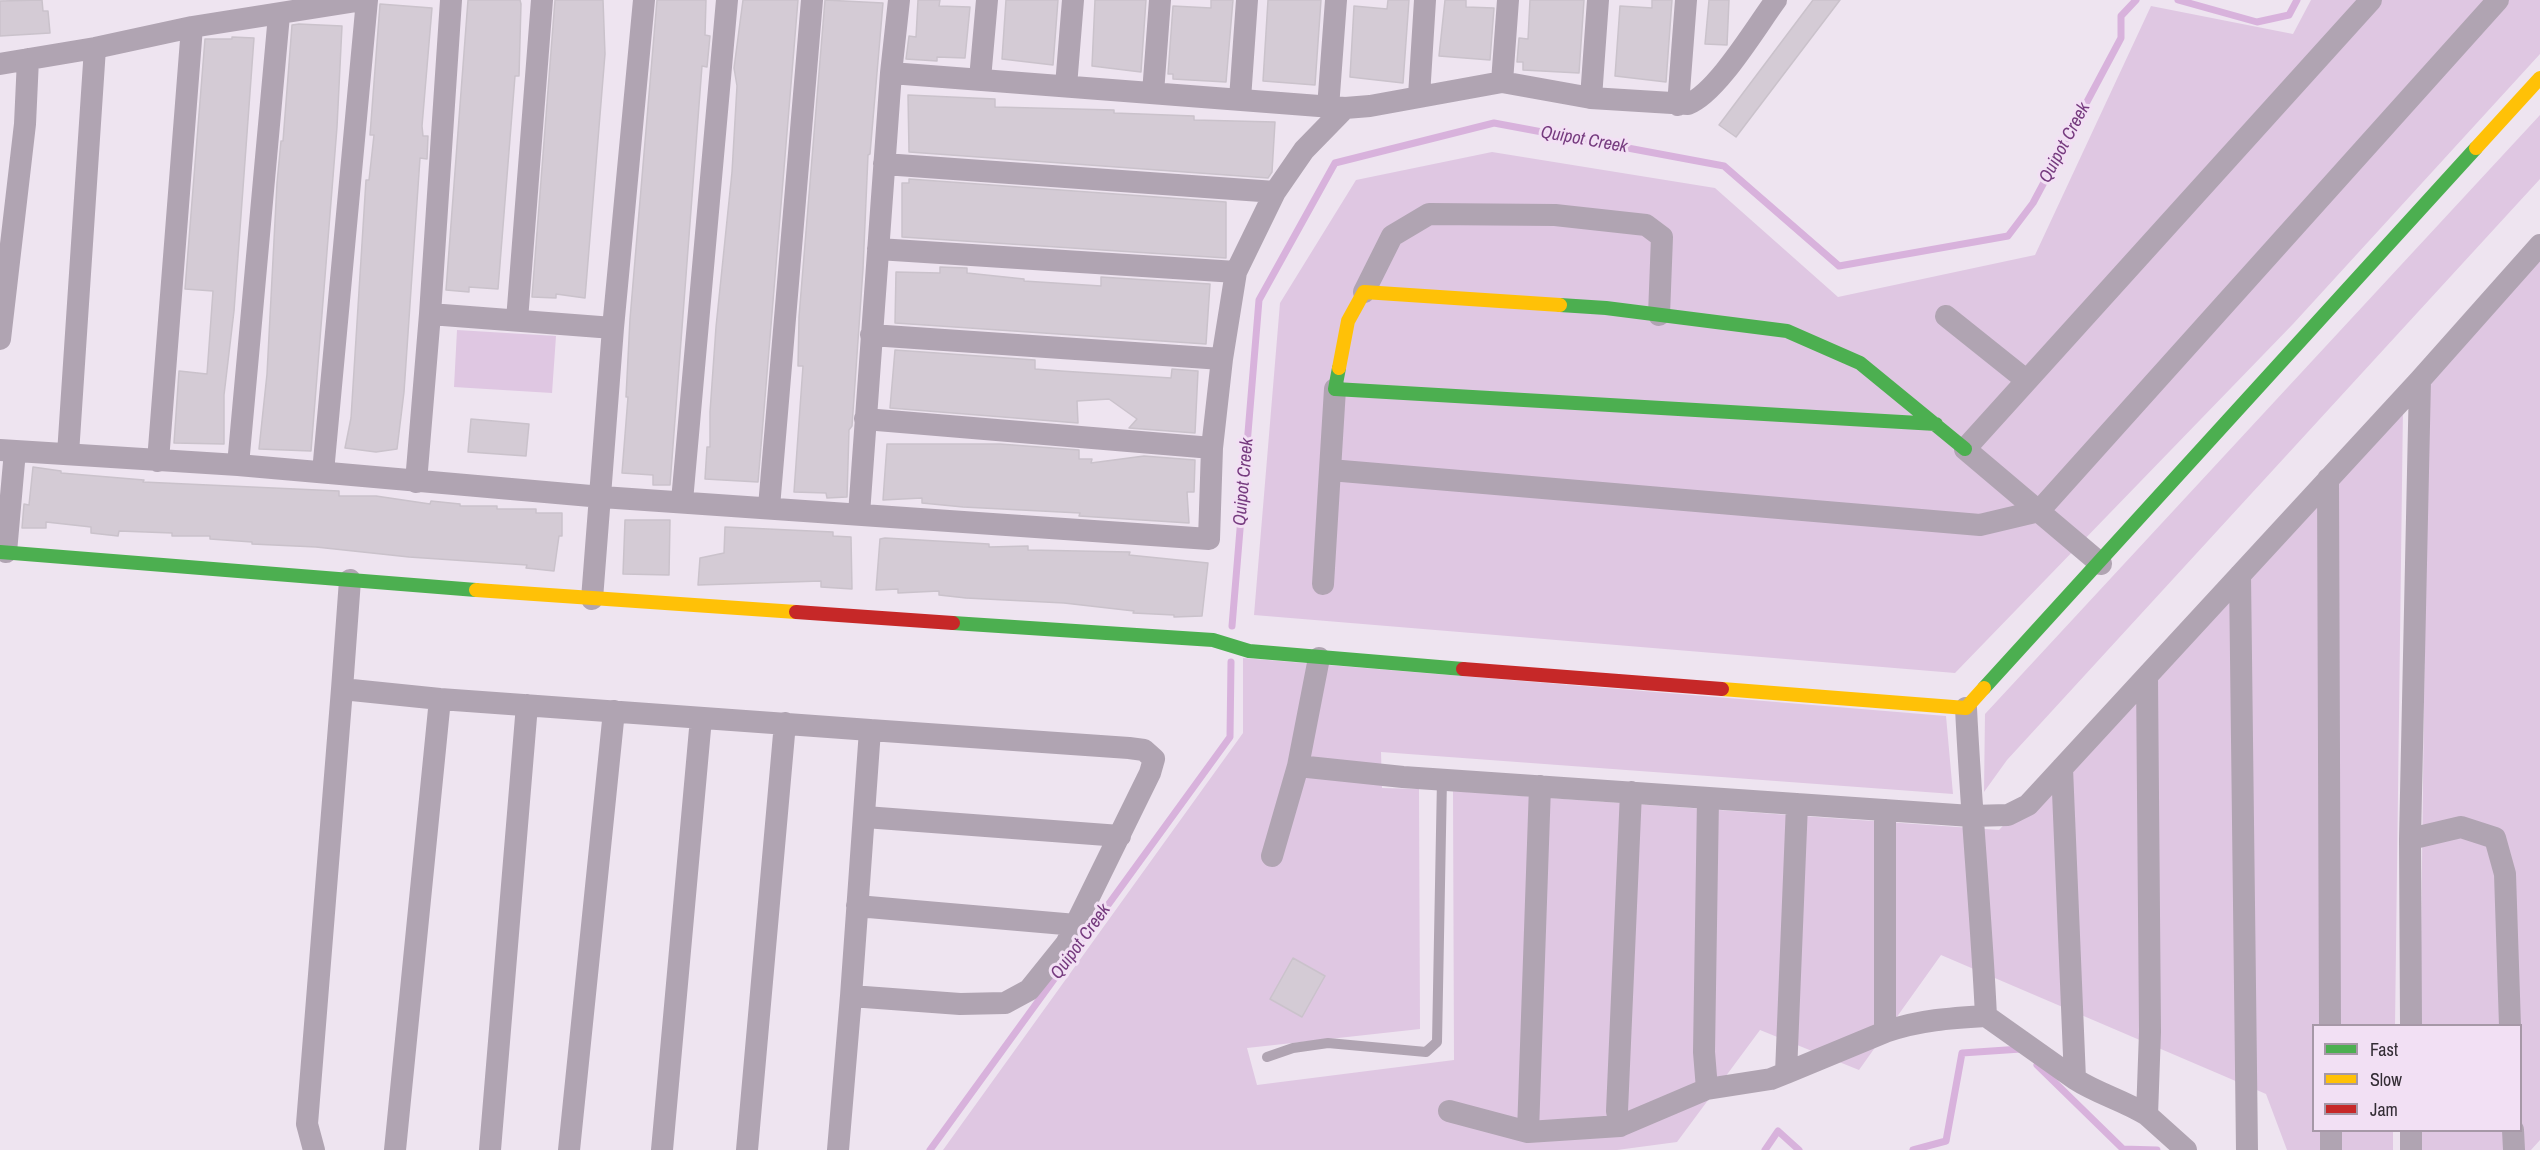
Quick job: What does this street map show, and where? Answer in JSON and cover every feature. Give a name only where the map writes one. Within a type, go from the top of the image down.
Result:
[{"type":"street","points":[[0,64],[95,48],[192,27],[365,0],[323,472]]},
{"type":"street","points":[[416,482],[451,0]]},
{"type":"street","points":[[517,320],[542,0]]},
{"type":"street","points":[[592,599],[602,497],[613,328],[644,0]]},
{"type":"street","points":[[682,501],[727,0]]},
{"type":"street","points":[[769,507],[812,0]]},
{"type":"street","points":[[859,514],[891,73],[899,0]]},
{"type":"street","points":[[980,80],[987,0]]},
{"type":"street","points":[[1066,86],[1073,0]]},
{"type":"street","points":[[1153,93],[1160,0]]},
{"type":"street","points":[[1240,99],[1247,0]]},
{"type":"street","points":[[1336,0],[1336,108],[1275,192],[1236,272],[1222,359],[1212,448],[1209,539],[602,497],[238,465],[158,462],[8,451],[3,552],[592,599],[1213,640],[1249,651],[1319,658],[1966,708]]},
{"type":"street","points":[[1419,96],[1425,0]]},
{"type":"street","points":[[1502,82],[1508,0]]},
{"type":"street","points":[[1591,98],[1598,0]]},
{"type":"street","points":[[1678,105],[1686,0]]},
{"type":"street","points":[[891,73],[1336,108],[1370,106],[1502,82],[1591,98],[1678,105],[1697,101],[1706,94],[1776,0]]},
{"type":"street","points":[[1965,449],[2371,0]]},
{"type":"street","points":[[1330,470],[1980,525],[2039,511],[2498,0]]},
{"type":"street","points":[[238,465],[279,15]]},
{"type":"street","points":[[158,462],[192,27]]},
{"type":"street","points":[[68,454],[95,48]]},
{"type":"street","points":[[0,339],[25,124],[28,59]]},
{"type":"street","points":[[1986,1016],[1982,936],[1971,816],[1966,708],[2100,564],[2540,78]]},
{"type":"street","points":[[884,164],[1275,192]]},
{"type":"street","points":[[1323,584],[1335,389],[1348,321],[1392,236],[1429,214],[1555,215],[1646,225],[1662,237],[1659,315]]},
{"type":"street","points":[[1298,766],[1708,798],[1971,816],[2008,815],[2028,806],[2420,380],[2540,245]]},
{"type":"street","points":[[878,249],[1236,272]]},
{"type":"street","points":[[1364,292],[1606,308],[1787,331],[1860,363],[1936,424],[2100,564]]},
{"type":"street","points":[[430,314],[613,328]]},
{"type":"street","points":[[1946,316],[2026,380]]},
{"type":"street","points":[[871,335],[1222,359]]},
{"type":"street","points":[[2411,1024],[2410,839],[2420,380]]},
{"type":"street","points":[[1335,389],[1936,424]]},
{"type":"street","points":[[865,419],[1212,448]]},
{"type":"street","points":[[2328,479],[2330,1024]]},
{"type":"street","points":[[2240,575],[2247,1150]]},
{"type":"street","points":[[314,1150],[308,1124],[350,580]]},
{"type":"street","points":[[1272,856],[1298,766],[1319,658]]},
{"type":"street","points":[[2146,1115],[2150,1032],[2147,676]]},
{"type":"street","points":[[342,688],[440,699],[1144,750],[1154,759],[1150,773],[1066,944],[1029,990],[1005,1003],[960,1004],[851,996]]},
{"type":"street","points":[[394,1150],[440,699]]},
{"type":"street","points":[[490,1150],[527,705]]},
{"type":"street","points":[[569,1150],[615,711]]},
{"type":"street","points":[[662,1150],[701,718]]},
{"type":"street","points":[[747,1150],[786,723]]},
{"type":"street","points":[[838,1150],[870,730]]},
{"type":"street","points":[[2062,768],[2075,1079]]},
{"type":"street","points":[[1528,1132],[1539,786]]},
{"type":"street","points":[[1620,1126],[1617,1111],[1631,792]]},
{"type":"street","points":[[1707,1089],[1704,1052],[1708,798]]},
{"type":"street","points":[[1786,1073],[1797,804]]},
{"type":"street","points":[[1885,810],[1885,1032]]},
{"type":"street","points":[[865,817],[1120,836]]},
{"type":"street","points":[[2410,839],[2461,827],[2495,838],[2505,874],[2510,1024]]},
{"type":"street","points":[[857,906],[1076,925]]},
{"type":"street","points":[[1449,1111],[1528,1132],[1620,1126],[1707,1089],[1771,1079],[1902,1026],[1951,1018],[1986,1016],[2098,1094],[2122,1100],[2146,1115],[2186,1150]]},
{"type":"street","points":[[2331,1132],[2331,1150]]},
{"type":"street","points":[[2411,1132],[2411,1150]]},
{"type":"street","points":[[2513,1132],[2514,1150]]},
{"type":"lane","points":[[1267,1057],[1293,1048],[1328,1043],[1426,1052],[1437,1042],[1442,779]]},
{"type":"shaded area","points":[[2311,0],[2540,0],[2540,54],[2293,324],[1955,673],[1254,615],[1280,303],[1356,180],[1492,152],[1715,188],[1838,297],[2035,255],[2151,6],[2293,34]]},
{"type":"shaded area","points":[[2540,115],[2540,179],[2007,760],[1984,792],[1985,714]]},
{"type":"shaded area","points":[[2540,255],[2540,1140],[2531,1150],[2419,1150],[2419,1132],[2522,1132],[2522,1024],[2420,1024],[2428,378]]},
{"type":"shaded area","points":[[457,330],[556,336],[552,393],[454,387]]},
{"type":"shaded area","points":[[2403,406],[2395,1024],[2312,1024],[2312,1132],[2393,1132],[2393,1150],[2287,1150],[2266,1094],[1941,955],[1859,1070],[1760,1030],[1677,1142],[1617,1150],[943,1150],[1243,733],[1243,658],[1946,716],[1953,794],[1381,752],[1382,788],[1419,789],[1420,1029],[1247,1048],[1257,1085],[1454,1060],[1453,791],[1999,830]]},
{"type":"building","points":[[42,0],[43,11],[48,11],[50,33],[0,36],[0,1]]},
{"type":"building","points":[[468,0],[520,0],[521,4],[519,76],[515,76],[498,289],[469,287],[469,292],[446,290]]},
{"type":"building","points":[[555,0],[603,0],[605,54],[585,298],[556,294],[556,298],[532,297]]},
{"type":"building","points":[[657,0],[706,0],[705,35],[710,36],[707,67],[702,66],[670,485],[653,485],[653,475],[622,473],[628,397],[626,397],[630,319]]},
{"type":"building","points":[[743,0],[798,0],[758,482],[705,479],[707,447],[710,447],[716,327],[732,172],[737,86],[734,68]]},
{"type":"building","points":[[825,0],[883,3],[870,154],[868,155],[863,269],[852,426],[849,430],[847,497],[827,498],[826,493],[794,492],[803,366],[798,366],[799,317]]},
{"type":"building","points":[[918,0],[940,0],[939,6],[970,7],[965,58],[937,57],[937,61],[906,59],[909,36],[916,37]]},
{"type":"building","points":[[1006,0],[1058,0],[1053,65],[1002,59]]},
{"type":"building","points":[[1095,0],[1146,0],[1141,72],[1092,66]]},
{"type":"building","points":[[1211,0],[1233,0],[1226,82],[1173,79],[1173,74],[1168,74],[1173,6],[1211,8]]},
{"type":"building","points":[[1268,0],[1321,0],[1315,85],[1263,81]]},
{"type":"building","points":[[1388,0],[1409,0],[1403,83],[1350,77],[1354,6],[1387,9]]},
{"type":"building","points":[[1445,0],[1466,0],[1466,7],[1494,8],[1490,60],[1439,56]]},
{"type":"building","points":[[1530,0],[1584,0],[1579,73],[1523,70],[1523,62],[1517,62],[1519,38],[1528,39]]},
{"type":"building","points":[[1652,0],[1672,0],[1666,82],[1615,76],[1620,6],[1652,8]]},
{"type":"building","points":[[1709,0],[1729,0],[1727,45],[1705,44]]},
{"type":"building","points":[[1813,0],[1840,0],[1736,137],[1719,125]]},
{"type":"building","points":[[380,4],[432,8],[422,126],[423,136],[428,136],[427,159],[420,158],[404,392],[397,449],[376,452],[345,448],[351,418],[366,180],[369,180],[374,135],[370,135]]},
{"type":"building","points":[[292,25],[342,26],[337,127],[311,451],[259,449],[267,374],[277,183],[281,141],[283,141]]},
{"type":"building","points":[[232,37],[254,38],[234,311],[224,395],[224,444],[174,443],[179,371],[207,374],[213,291],[185,289],[205,39],[232,39]]},
{"type":"building","points":[[908,95],[995,99],[995,107],[1114,110],[1114,113],[1194,116],[1194,120],[1275,122],[1272,172],[1268,178],[909,152]]},
{"type":"building","points":[[909,179],[1226,202],[1226,258],[902,237],[902,183],[909,183]]},
{"type":"building","points":[[940,267],[967,268],[967,273],[1024,279],[1024,281],[1101,286],[1101,277],[1210,284],[1206,344],[895,323],[896,272],[940,273]]},
{"type":"building","points":[[895,350],[1035,360],[1035,369],[1061,371],[1171,378],[1172,369],[1198,371],[1195,433],[1129,428],[1137,419],[1109,399],[1077,401],[1078,423],[890,408]]},
{"type":"building","points":[[471,419],[529,424],[526,456],[468,452]]},
{"type":"building","points":[[887,444],[1000,444],[1079,450],[1079,459],[1092,459],[1091,463],[1144,456],[1195,460],[1194,492],[1187,492],[1189,523],[1079,516],[1080,513],[963,507],[922,503],[922,498],[883,500]]},
{"type":"building","points":[[33,467],[61,471],[61,473],[144,480],[143,482],[339,491],[339,496],[376,496],[430,504],[431,501],[460,504],[460,506],[497,506],[497,509],[536,509],[536,513],[562,513],[562,536],[559,536],[554,571],[526,568],[527,565],[409,557],[316,547],[252,544],[252,542],[210,539],[210,536],[172,536],[172,533],[119,531],[118,536],[91,533],[91,527],[46,522],[46,528],[22,528],[24,504],[29,505]]},
{"type":"building","points":[[625,520],[670,520],[669,575],[623,574]]},
{"type":"building","points":[[725,527],[833,532],[833,536],[851,537],[852,589],[821,587],[821,581],[698,585],[700,558],[724,553]]},
{"type":"building","points":[[880,539],[989,544],[989,547],[1028,546],[1028,550],[1130,552],[1129,555],[1208,563],[1202,616],[1174,617],[1174,615],[1133,613],[1134,611],[1064,603],[966,598],[939,595],[939,591],[898,593],[898,589],[876,590]]},
{"type":"building","points":[[1293,958],[1325,976],[1302,1017],[1270,999]]},
{"type":"waterway","name":"Quipot Creek","points":[[1232,626],[1259,300],[1335,163],[1494,123],[1724,166],[1839,266],[2008,236],[2033,203],[2121,38],[2121,16],[2136,0]]},
{"type":"waterway","name":"Quipot Creek","points":[[2178,0],[2257,22],[2289,15],[2297,0]]},
{"type":"waterway","name":"Quipot Creek","points":[[930,1150],[1230,737],[1231,662]]},
{"type":"waterway","points":[[1913,1150],[1946,1141],[1962,1053],[2021,1049]]},
{"type":"waterway","points":[[2037,1065],[2123,1149],[2157,1150]]},
{"type":"waterway","points":[[1765,1150],[1778,1131],[1799,1150]]},
{"type":"traffic: fast","points":[[1984,688],[2476,148]]},
{"type":"traffic: fast","points":[[1560,305],[1606,308],[1787,331],[1860,363],[1965,449]]},
{"type":"traffic: fast","points":[[1339,368],[1335,389],[1936,424]]},
{"type":"traffic: fast","points":[[0,552],[476,590]]},
{"type":"traffic: fast","points":[[953,623],[1213,640],[1249,651],[1463,669]]},
{"type":"traffic: slow","points":[[2476,148],[2540,78]]},
{"type":"traffic: slow","points":[[1339,368],[1348,321],[1364,292],[1560,305]]},
{"type":"traffic: slow","points":[[476,590],[796,612]]},
{"type":"traffic: slow","points":[[1722,689],[1966,708],[1984,688]]},
{"type":"traffic: jam","points":[[796,612],[953,623]]},
{"type":"traffic: jam","points":[[1463,669],[1722,689]]}]
